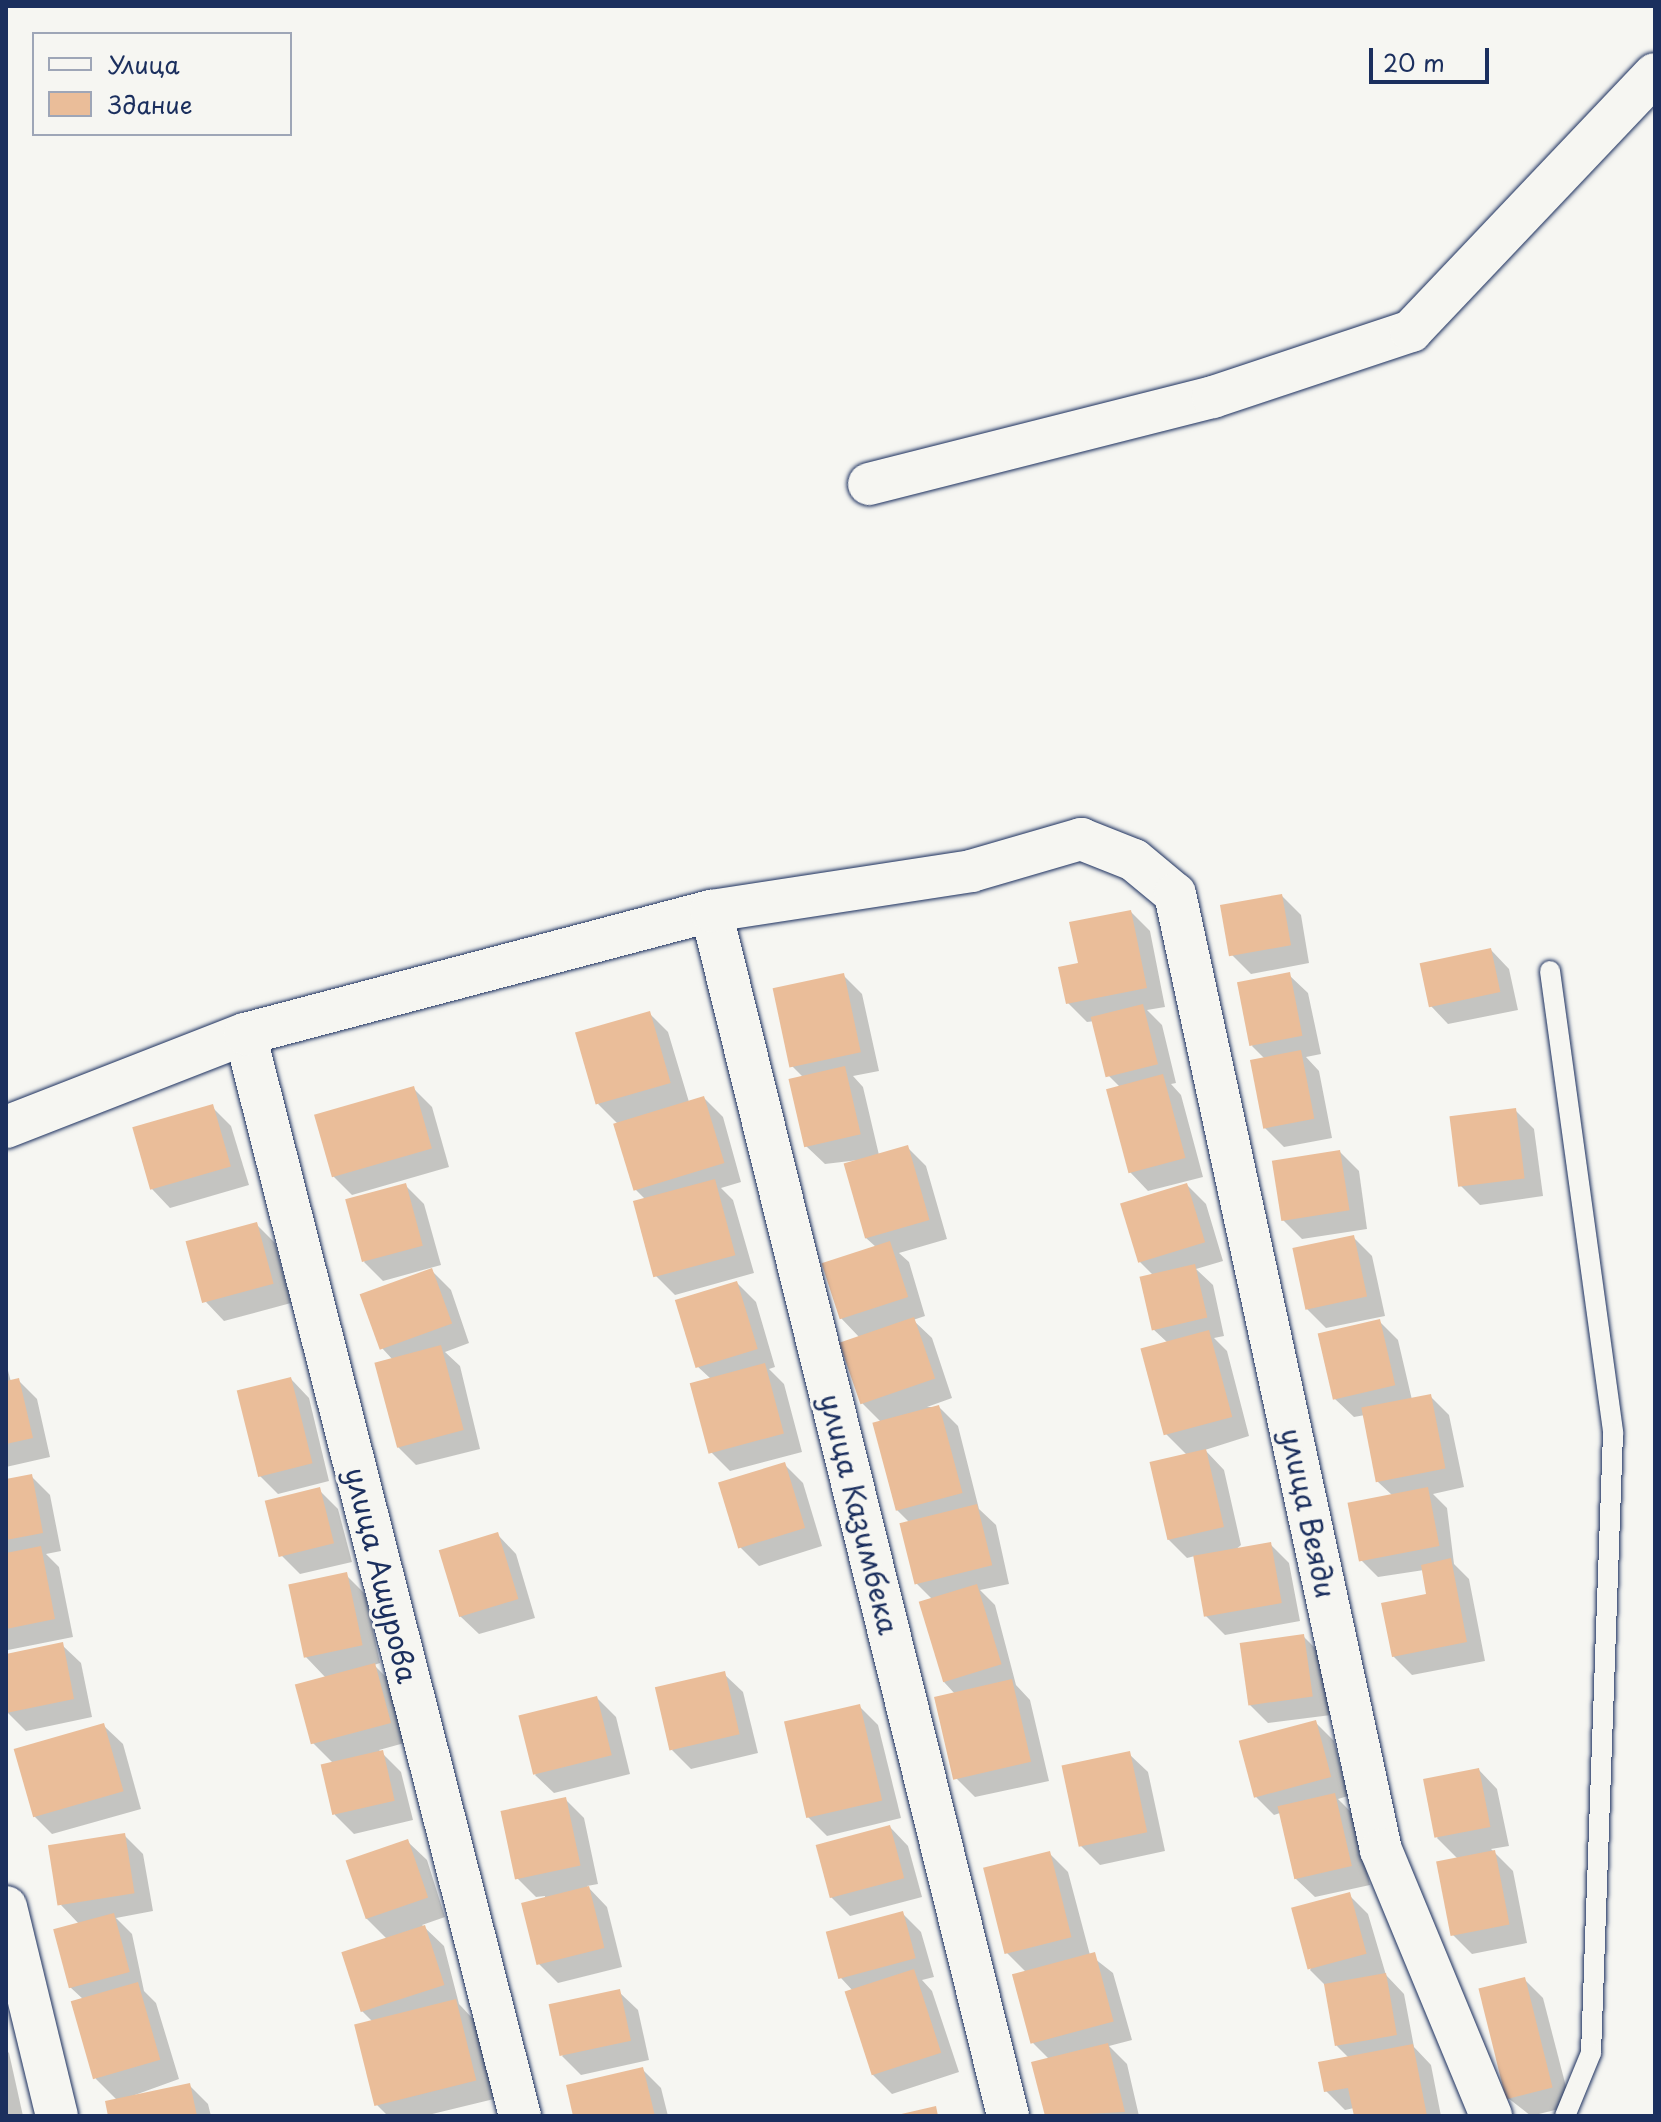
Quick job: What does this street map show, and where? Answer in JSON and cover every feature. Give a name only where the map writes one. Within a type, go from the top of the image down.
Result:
[{"type":"street","points":[[869,484],[1213,397],[1411,331],[1655,74]]},
{"type":"street","name":"улица Веяди","points":[[711,911],[971,871],[1081,839],[1134,860],[1175,894],[1381,1850],[1491,2116]]},
{"type":"street","points":[[6,1127],[245,1034],[711,911]]},
{"type":"street","name":"улица Казимбека","points":[[711,911],[1008,2116]]},
{"type":"street","name":"улица Ашурова","points":[[245,1034],[520,2116]]},
{"type":"street","points":[[6,1907],[57,2116]]},
{"type":"lane","points":[[1550,971],[1613,1433],[1591,2053],[1565,2116]]},
{"type":"building","points":[[1282,894],[1291,945],[1229,956],[1220,905]]},
{"type":"building","points":[[1131,910],[1147,988],[1066,1004],[1058,967],[1078,963],[1069,922]]},
{"type":"building","points":[[1491,948],[1500,992],[1429,1007],[1420,963]]},
{"type":"building","points":[[1290,972],[1302,1036],[1249,1046],[1237,982]]},
{"type":"building","points":[[844,973],[861,1052],[789,1067],[773,988]]},
{"type":"building","points":[[1143,1004],[1158,1064],[1106,1077],[1091,1017]]},
{"type":"building","points":[[650,1011],[671,1083],[596,1105],[575,1032]]},
{"type":"building","points":[[1301,1050],[1314,1119],[1263,1129],[1250,1060]]},
{"type":"building","points":[[845,1066],[861,1134],[804,1147],[788,1079]]},
{"type":"building","points":[[1163,1074],[1186,1158],[1129,1173],[1106,1089]]},
{"type":"building","points":[[414,1086],[432,1148],[332,1177],[314,1115]]},
{"type":"building","points":[[704,1096],[724,1163],[634,1191],[613,1124]]},
{"type":"building","points":[[213,1104],[231,1166],[150,1190],[132,1127]]},
{"type":"building","points":[[1516,1108],[1525,1178],[1458,1187],[1449,1116]]},
{"type":"building","points":[[908,1145],[929,1220],[865,1238],[844,1163]]},
{"type":"building","points":[[1340,1150],[1350,1210],[1281,1221],[1272,1161]]},
{"type":"building","points":[[715,1179],[735,1255],[653,1277],[633,1201]]},
{"type":"building","points":[[406,1183],[423,1246],[362,1262],[345,1199]]},
{"type":"building","points":[[1187,1183],[1205,1242],[1138,1263],[1120,1203]]},
{"type":"building","points":[[257,1222],[274,1284],[202,1303],[186,1241]]},
{"type":"building","points":[[1354,1235],[1367,1297],[1305,1310],[1292,1248]]},
{"type":"building","points":[[890,1241],[908,1297],[840,1319],[822,1263]]},
{"type":"building","points":[[1195,1264],[1207,1318],[1152,1330],[1139,1277]]},
{"type":"building","points":[[432,1268],[452,1323],[380,1350],[360,1294]]},
{"type":"building","points":[[737,1281],[758,1349],[696,1368],[675,1300]]},
{"type":"building","points":[[914,1317],[935,1378],[860,1404],[839,1343]]},
{"type":"building","points":[[1380,1319],[1395,1385],[1333,1400],[1318,1333]]},
{"type":"building","points":[[1209,1330],[1232,1417],[1164,1435],[1140,1348]]},
{"type":"building","points":[[441,1345],[464,1430],[397,1448],[374,1363]]},
{"type":"building","points":[[765,1363],[784,1434],[709,1454],[690,1383]]},
{"type":"building","points":[[291,1377],[313,1463],[258,1477],[237,1391]]},
{"type":"building","points":[[19,1378],[33,1438],[6,1444],[6,1381]]},
{"type":"building","points":[[1431,1394],[1446,1469],[1376,1482],[1361,1408]]},
{"type":"building","points":[[939,1405],[963,1493],[896,1511],[872,1423]]},
{"type":"building","points":[[1206,1449],[1224,1527],[1167,1540],[1149,1462]]},
{"type":"building","points":[[785,1462],[805,1528],[738,1548],[718,1482]]},
{"type":"building","points":[[32,1474],[43,1533],[6,1540],[6,1479]]},
{"type":"building","points":[[320,1487],[334,1543],[279,1557],[265,1501]]},
{"type":"building","points":[[1428,1487],[1439,1546],[1359,1562],[1348,1503]]},
{"type":"building","points":[[977,1504],[992,1565],[915,1584],[899,1523]]},
{"type":"building","points":[[498,1532],[518,1599],[459,1617],[439,1550]]},
{"type":"building","points":[[1271,1542],[1282,1603],[1204,1617],[1193,1556]]},
{"type":"building","points":[[41,1546],[55,1619],[6,1629],[6,1553]]},
{"type":"building","points":[[1451,1558],[1467,1642],[1392,1657],[1381,1603],[1426,1594],[1421,1565]]},
{"type":"building","points":[[347,1572],[363,1645],[304,1658],[288,1584]]},
{"type":"building","points":[[977,1584],[1002,1664],[943,1682],[919,1602]]},
{"type":"building","points":[[1304,1634],[1313,1696],[1248,1705],[1240,1643]]},
{"type":"building","points":[[63,1642],[74,1699],[6,1713],[6,1654]]},
{"type":"building","points":[[375,1663],[391,1723],[311,1744],[295,1684]]},
{"type":"building","points":[[725,1671],[740,1734],[669,1751],[655,1687]]},
{"type":"building","points":[[1012,1679],[1031,1762],[953,1780],[934,1697]]},
{"type":"building","points":[[597,1696],[612,1755],[533,1775],[518,1716]]},
{"type":"building","points":[[860,1704],[882,1800],[806,1818],[784,1722]]},
{"type":"building","points":[[1316,1720],[1331,1777],[1254,1798],[1239,1741]]},
{"type":"building","points":[[104,1723],[124,1791],[33,1817],[14,1749]]},
{"type":"building","points":[[383,1750],[395,1801],[332,1815],[321,1764]]},
{"type":"building","points":[[1130,1751],[1147,1832],[1079,1847],[1062,1766]]},
{"type":"building","points":[[1479,1768],[1490,1827],[1434,1838],[1423,1779]]},
{"type":"building","points":[[1335,1793],[1352,1866],[1294,1879],[1278,1806]]},
{"type":"building","points":[[566,1797],[581,1865],[515,1879],[500,1811]]},
{"type":"building","points":[[890,1825],[904,1878],[830,1898],[816,1845]]},
{"type":"building","points":[[125,1833],[135,1893],[58,1905],[48,1845]]},
{"type":"building","points":[[408,1839],[428,1898],[366,1919],[346,1860]]},
{"type":"building","points":[[1495,1850],[1510,1925],[1451,1936],[1436,1861]]},
{"type":"building","points":[[1050,1851],[1072,1937],[1005,1954],[983,1868]]},
{"type":"building","points":[[589,1886],[604,1948],[537,1965],[521,1903]]},
{"type":"building","points":[[1350,1892],[1367,1954],[1308,1970],[1291,1908]]},
{"type":"building","points":[[903,1911],[916,1958],[838,1979],[826,1932]]},
{"type":"building","points":[[114,1913],[130,1972],[69,1988],[53,1929]]},
{"type":"building","points":[[425,1925],[444,1985],[361,2012],[341,1952]]},
{"type":"building","points":[[1095,1952],[1114,2022],[1031,2044],[1012,1974]]},
{"type":"building","points":[[914,1969],[941,2053],[872,2075],[845,1992]]},
{"type":"building","points":[[1386,1973],[1397,2035],[1335,2046],[1324,1984]]},
{"type":"building","points":[[1525,1977],[1553,2088],[1506,2099],[1478,1989]]},
{"type":"building","points":[[138,1982],[160,2060],[93,2079],[71,2001]]},
{"type":"building","points":[[620,1989],[631,2041],[560,2056],[549,2004]]},
{"type":"building","points":[[456,1999],[476,2081],[374,2106],[354,2024]]},
{"type":"building","points":[[1108,2043],[1125,2112],[1045,2116],[1031,2062]]},
{"type":"building","points":[[1413,2044],[1427,2116],[1354,2116],[1348,2088],[1324,2092],[1318,2062]]},
{"type":"building","points":[[643,2067],[655,2116],[573,2116],[566,2085]]},
{"type":"building","points":[[190,2083],[197,2116],[108,2116],[105,2101]]},
{"type":"building","points":[[936,2106],[938,2116],[897,2116],[897,2115]]}]
